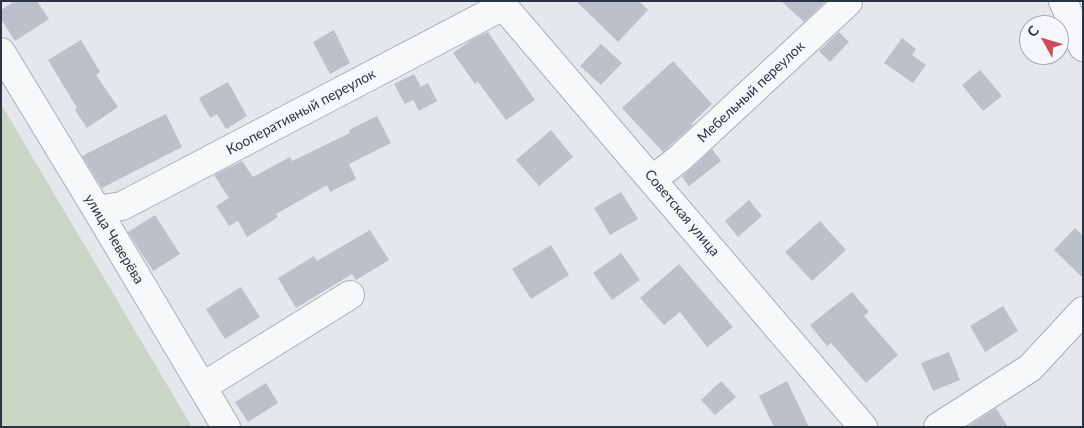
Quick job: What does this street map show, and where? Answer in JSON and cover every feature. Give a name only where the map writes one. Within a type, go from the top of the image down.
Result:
[{"type":"street","points":[[1063,1],[1083,47]]},
{"type":"street","name":"Мебельный переулок","points":[[653,179],[679,160],[848,2]]},
{"type":"street","name":"Советская улица","points":[[501,4],[653,179],[863,427]]},
{"type":"street","name":"Кооперативный переулок","points":[[97,210],[122,206],[501,4]]},
{"type":"street","name":"улица Чеверёва","points":[[1,52],[226,427]]},
{"type":"street","points":[[202,387],[350,295]]},
{"type":"street","points":[[938,427],[1030,368],[1083,311]]},
{"type":"green space","points":[[1,104],[192,427],[1,427]]},
{"type":"building","points":[[15,1],[37,1],[49,19],[15,41],[1,19],[1,10]]},
{"type":"building","points":[[576,1],[639,1],[648,10],[618,42]]},
{"type":"building","points":[[781,1],[826,1],[804,22]]},
{"type":"building","points":[[334,30],[350,63],[330,74],[313,42]]},
{"type":"building","points":[[488,32],[535,100],[506,120],[478,82],[475,84],[453,53],[471,40]]},
{"type":"building","points":[[839,32],[849,42],[830,62],[819,51]]},
{"type":"building","points":[[902,38],[916,49],[912,55],[926,65],[913,83],[884,63]]},
{"type":"building","points":[[81,40],[100,72],[96,75],[118,107],[87,128],[48,60]]},
{"type":"building","points":[[601,44],[622,63],[601,85],[580,66]]},
{"type":"building","points":[[673,61],[712,104],[692,123],[693,125],[663,152],[622,108]]},
{"type":"building","points":[[980,70],[1002,96],[983,111],[962,85]]},
{"type":"building","points":[[414,74],[421,87],[428,83],[437,101],[419,111],[413,100],[405,104],[394,84]]},
{"type":"building","points":[[228,82],[247,116],[226,129],[217,114],[210,118],[199,98]]},
{"type":"building","points":[[166,114],[182,147],[102,188],[82,156]]},
{"type":"building","points":[[377,116],[391,143],[349,164],[356,179],[330,192],[327,185],[276,214],[278,217],[247,237],[238,221],[229,226],[216,206],[229,198],[214,175],[242,161],[253,177],[290,157],[292,161],[350,133],[349,130]]},
{"type":"building","points":[[551,130],[573,157],[539,186],[516,160]]},
{"type":"building","points":[[712,149],[721,161],[689,186],[682,177]]},
{"type":"building","points":[[621,192],[638,219],[610,235],[594,208]]},
{"type":"building","points":[[749,200],[762,216],[738,237],[725,221]]},
{"type":"building","points":[[155,215],[180,254],[153,271],[128,232]]},
{"type":"building","points":[[820,221],[846,250],[812,281],[785,252]]},
{"type":"building","points":[[1075,228],[1083,236],[1083,278],[1054,250]]},
{"type":"building","points":[[370,230],[389,260],[356,280],[352,274],[296,308],[278,278],[314,256],[317,261]]},
{"type":"building","points":[[551,245],[569,275],[531,299],[512,269]]},
{"type":"building","points":[[621,253],[640,280],[612,300],[593,273]]},
{"type":"building","points":[[679,264],[733,327],[707,347],[680,312],[664,325],[640,298]]},
{"type":"building","points":[[241,287],[260,317],[225,339],[206,309]]},
{"type":"building","points":[[852,292],[869,312],[864,316],[898,355],[866,383],[831,343],[827,346],[810,325]]},
{"type":"building","points":[[1003,306],[1018,331],[985,352],[970,326]]},
{"type":"building","points":[[949,352],[960,380],[933,391],[921,363]]},
{"type":"building","points":[[721,381],[736,397],[715,415],[701,400]]},
{"type":"building","points":[[787,381],[809,427],[774,427],[759,396]]},
{"type":"building","points":[[266,383],[278,403],[248,422],[235,402]]},
{"type":"building","points":[[996,408],[1008,427],[967,427]]}]
